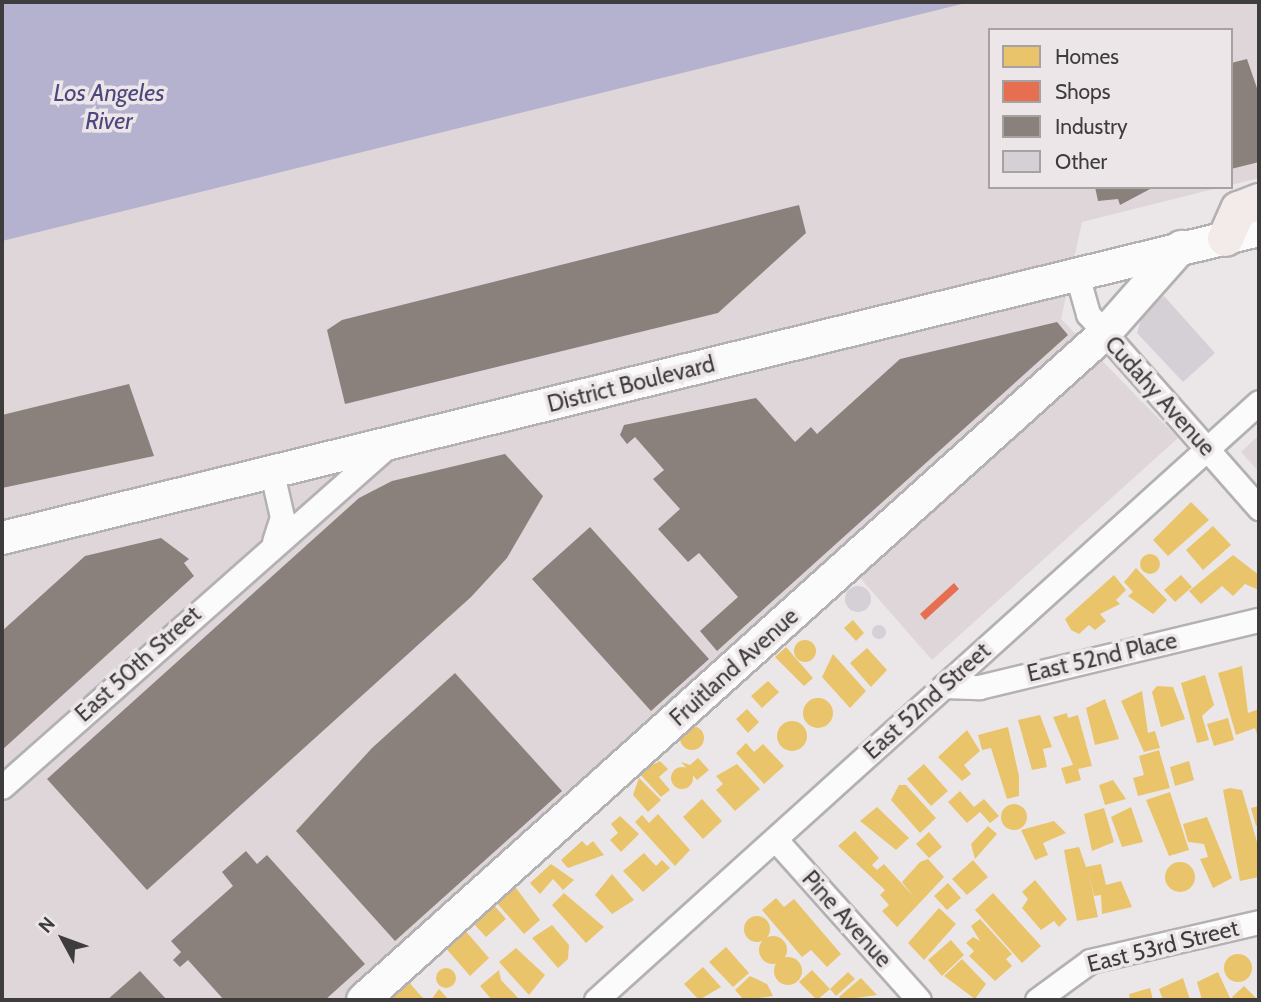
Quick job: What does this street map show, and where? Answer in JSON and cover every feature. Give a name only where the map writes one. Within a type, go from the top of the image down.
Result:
[{"type":"main road","points":[[1225,238],[1238,209],[1259,201]]},
{"type":"main road","name":"District Boulevard","points":[[2,538],[1259,230]]},
{"type":"main road","name":"Fruitland Avenue","points":[[363,1000],[1105,333],[1181,247]]},
{"type":"street","name":"Cudahy Avenue","points":[[1077,275],[1088,314],[1259,508]]},
{"type":"street","name":"East 52nd Street","points":[[596,1000],[1259,402]]},
{"type":"street","name":"East 50th Street","points":[[2,787],[274,541],[390,444]]},
{"type":"street","points":[[272,473],[282,516],[274,541]]},
{"type":"street","name":"East 52nd Place","points":[[944,686],[979,687],[1259,620]]},
{"type":"street","name":"Pine Avenue","points":[[775,838],[919,1000]]},
{"type":"street","name":"East 53rd Street","points":[[1037,1000],[1090,961],[1259,922]]},
{"type":"shaded area","points":[[2,2],[1259,2],[1259,178],[1233,184],[1233,28],[988,28],[988,189],[1214,189],[1082,222],[1061,319],[1178,438],[932,660],[854,571],[367,1000],[2,1000]]},
{"type":"shaded area","points":[[1259,435],[1259,472],[1241,452]]},
{"type":"water","name":"Los Angeles River","points":[[2,2],[970,2],[2,241]]},
{"type":"building: Homes","points":[[1191,502],[1209,520],[1168,556],[1153,540]]},
{"type":"building: Homes","points":[[1213,526],[1231,545],[1203,570],[1186,550]]},
{"type":"building: Homes","points":[[1150,554],[1157,557],[1160,564],[1157,571],[1150,574],[1143,571],[1140,564],[1143,557]]},
{"type":"building: Homes","points":[[1233,555],[1259,575],[1259,590],[1245,584],[1233,596],[1222,586],[1201,604],[1189,591]]},
{"type":"building: Homes","points":[[1136,568],[1167,600],[1153,614],[1128,596],[1133,592],[1124,582]]},
{"type":"building: Homes","points":[[1114,575],[1126,590],[1116,600],[1120,604],[1100,614],[1106,621],[1095,630],[1089,625],[1079,634],[1071,630],[1065,619]]},
{"type":"building: Homes","points":[[1181,575],[1192,587],[1175,602],[1164,590]]},
{"type":"building: Homes","points":[[853,620],[864,633],[856,641],[844,628]]},
{"type":"building: Homes","points":[[801,640],[809,640],[816,647],[816,655],[809,662],[801,662],[794,655],[794,647]]},
{"type":"building: Homes","points":[[786,647],[813,678],[804,686],[775,657]]},
{"type":"building: Homes","points":[[867,648],[887,670],[871,687],[850,663]]},
{"type":"building: Homes","points":[[833,654],[866,691],[850,708],[822,677]]},
{"type":"building: Homes","points":[[1242,666],[1248,713],[1259,709],[1259,740],[1255,728],[1236,735],[1218,673]]},
{"type":"building: Homes","points":[[1205,675],[1214,705],[1202,716],[1209,740],[1197,743],[1181,683]]},
{"type":"building: Homes","points":[[768,681],[779,692],[762,708],[751,696]]},
{"type":"building: Homes","points":[[1157,686],[1173,687],[1185,719],[1161,727],[1152,692]]},
{"type":"building: Homes","points":[[1142,691],[1148,733],[1155,731],[1160,748],[1144,752],[1121,701]]},
{"type":"building: Homes","points":[[818,698],[829,702],[833,713],[829,724],[818,728],[807,724],[803,713],[807,702]]},
{"type":"building: Homes","points":[[1105,699],[1119,739],[1095,745],[1086,708]]},
{"type":"building: Homes","points":[[747,709],[759,722],[748,733],[736,719]]},
{"type":"building: Homes","points":[[1067,713],[1068,718],[1078,715],[1092,766],[1078,769],[1081,780],[1066,784],[1061,768],[1073,765],[1053,717]]},
{"type":"building: Homes","points":[[1040,715],[1052,747],[1043,749],[1047,767],[1032,770],[1018,720]]},
{"type":"building: Homes","points":[[1228,718],[1234,740],[1214,746],[1207,724]]},
{"type":"building: Homes","points":[[792,721],[803,725],[807,736],[803,747],[792,751],[781,747],[777,736],[781,725]]},
{"type":"building: Homes","points":[[692,726],[700,730],[704,738],[700,746],[692,750],[684,746],[680,738],[684,730]]},
{"type":"building: Homes","points":[[1008,727],[1019,776],[1019,796],[1007,799],[991,748],[982,750],[978,735]]},
{"type":"building: Homes","points":[[967,730],[980,751],[964,765],[971,774],[962,781],[938,757]]},
{"type":"building: Homes","points":[[746,743],[754,752],[763,744],[784,766],[764,784],[736,753]]},
{"type":"building: Homes","points":[[1159,750],[1170,788],[1138,796],[1133,778],[1144,775],[1139,756]]},
{"type":"building: Homes","points":[[698,758],[709,770],[697,780],[681,762],[690,765]]},
{"type":"building: Homes","points":[[660,761],[668,769],[659,777],[670,790],[661,797],[638,772]]},
{"type":"building: Homes","points":[[1189,761],[1194,780],[1175,786],[1170,767]]},
{"type":"building: Homes","points":[[737,764],[760,789],[735,811],[716,790],[723,784],[716,776]]},
{"type":"building: Homes","points":[[924,764],[948,791],[931,806],[907,779]]},
{"type":"building: Homes","points":[[682,767],[690,770],[693,778],[690,786],[682,789],[674,786],[671,778],[674,770]]},
{"type":"building: Homes","points":[[639,778],[661,800],[648,812],[633,795]]},
{"type":"building: Homes","points":[[1113,780],[1126,799],[1105,805],[1099,785]]},
{"type":"building: Homes","points":[[899,785],[906,785],[936,818],[920,833],[891,800]]},
{"type":"building: Homes","points":[[1223,790],[1242,790],[1259,849],[1259,877],[1240,881]]},
{"type":"building: Homes","points":[[960,791],[974,807],[984,799],[999,816],[990,823],[980,812],[967,823],[948,802]]},
{"type":"building: Homes","points":[[1170,792],[1189,850],[1169,856],[1146,800]]},
{"type":"building: Homes","points":[[702,799],[722,821],[703,839],[683,817]]},
{"type":"building: Homes","points":[[1014,804],[1023,808],[1027,817],[1023,826],[1014,830],[1005,826],[1001,817],[1005,808]]},
{"type":"building: Homes","points":[[1259,806],[1259,825],[1256,826],[1251,808]]},
{"type":"building: Homes","points":[[877,807],[909,838],[896,850],[860,821]]},
{"type":"building: Homes","points":[[1131,807],[1143,842],[1122,847],[1111,817]]},
{"type":"building: Homes","points":[[1104,808],[1114,842],[1092,851],[1084,814]]},
{"type":"building: Homes","points":[[658,814],[690,850],[675,866],[635,822],[642,815],[649,823]]},
{"type":"building: Homes","points":[[620,816],[639,834],[621,852],[610,840],[618,833],[611,824]]},
{"type":"building: Homes","points":[[1207,817],[1232,878],[1213,888],[1200,859],[1208,857],[1204,844],[1188,842],[1183,824]]},
{"type":"building: Homes","points":[[1054,821],[1066,833],[1043,843],[1048,855],[1035,860],[1021,830]]},
{"type":"building: Homes","points":[[988,826],[997,834],[975,859],[971,844]]},
{"type":"building: Homes","points":[[855,831],[879,858],[872,865],[877,870],[884,864],[914,897],[902,882],[920,862],[928,859],[944,877],[897,927],[882,911],[889,905],[880,895],[885,890],[838,846]]},
{"type":"building: Homes","points":[[929,832],[942,847],[929,858],[916,844]]},
{"type":"building: Homes","points":[[582,841],[587,846],[593,841],[604,855],[568,868],[561,860]]},
{"type":"building: Homes","points":[[1079,847],[1086,867],[1101,864],[1106,885],[1121,881],[1132,907],[1102,914],[1101,895],[1094,896],[1088,870],[1098,917],[1077,921],[1064,850]]},
{"type":"building: Homes","points":[[644,853],[656,866],[662,860],[670,868],[643,892],[623,871]]},
{"type":"building: Homes","points":[[973,860],[988,877],[967,895],[952,879]]},
{"type":"building: Homes","points":[[1180,862],[1191,866],[1195,877],[1191,888],[1180,892],[1169,888],[1165,877],[1169,866]]},
{"type":"building: Homes","points":[[551,864],[574,880],[563,890],[553,879],[540,894],[530,883]]},
{"type":"building: Homes","points":[[612,874],[634,900],[612,914],[595,895]]},
{"type":"building: Homes","points":[[1035,880],[1067,919],[1059,927],[1054,921],[1041,930],[1022,908],[1028,899],[1022,892]]},
{"type":"building: Homes","points":[[948,883],[961,898],[947,910],[934,896]]},
{"type":"building: Homes","points":[[513,884],[540,920],[524,934],[495,901]]},
{"type":"building: Homes","points":[[564,893],[604,927],[586,943],[552,905]]},
{"type":"building: Homes","points":[[993,893],[1041,946],[1022,963],[975,910]]},
{"type":"building: Homes","points":[[776,898],[784,907],[794,899],[841,954],[827,967],[811,950],[802,957],[762,910]]},
{"type":"building: Homes","points":[[493,904],[506,919],[486,937],[473,923]]},
{"type":"building: Homes","points":[[939,908],[956,924],[924,960],[908,943]]},
{"type":"building: Homes","points":[[757,916],[767,919],[770,929],[767,939],[757,942],[747,939],[744,929],[747,919]]},
{"type":"building: Homes","points":[[980,919],[1012,954],[1006,959],[1012,966],[995,981],[969,956],[974,951],[966,943],[973,937],[980,941],[971,926]]},
{"type":"building: Homes","points":[[552,925],[569,945],[568,959],[558,968],[532,938]]},
{"type":"building: Homes","points":[[463,928],[489,958],[470,976],[444,946]]},
{"type":"building: Homes","points":[[773,936],[783,940],[787,950],[783,960],[773,964],[763,960],[759,950],[763,940]]},
{"type":"building: Homes","points":[[951,940],[964,955],[942,976],[928,960]]},
{"type":"building: Homes","points":[[726,947],[749,973],[733,987],[709,962]]},
{"type":"building: Homes","points":[[516,948],[545,975],[529,995],[499,962]]},
{"type":"building: Homes","points":[[1238,954],[1248,958],[1252,968],[1248,978],[1238,982],[1228,978],[1224,968],[1228,958]]},
{"type":"building: Homes","points":[[788,957],[798,961],[802,971],[798,981],[788,985],[778,981],[774,971],[778,961]]},
{"type":"building: Homes","points":[[962,959],[986,984],[975,999],[944,976]]},
{"type":"building: Homes","points":[[703,967],[721,987],[699,1000],[684,984]]},
{"type":"building: Homes","points":[[446,968],[453,971],[456,978],[453,985],[446,988],[439,985],[436,978],[439,971]]},
{"type":"building: Homes","points":[[499,970],[501,980],[520,1000],[492,1000],[480,986]]},
{"type":"building: Homes","points":[[812,970],[830,989],[817,1000],[799,982]]},
{"type":"building: Homes","points":[[848,972],[855,979],[836,996],[830,989]]},
{"type":"building: Homes","points":[[1218,972],[1230,998],[1202,1000],[1197,982]]},
{"type":"building: Homes","points":[[750,976],[767,984],[773,996],[744,1000],[735,990]]},
{"type":"building: Homes","points":[[861,978],[877,995],[842,1000],[839,997]]},
{"type":"building: Homes","points":[[1183,978],[1190,1000],[1163,1000],[1159,989]]},
{"type":"building: Homes","points":[[407,980],[426,1000],[393,1000],[390,996]]},
{"type":"building: Homes","points":[[1244,986],[1256,998],[1235,1000],[1232,997]]},
{"type":"building: Homes","points":[[1150,988],[1153,1000],[1130,1000],[1129,994]]},
{"type":"building: Homes","points":[[439,989],[449,1000],[431,1000]]},
{"type":"building: Shops","points":[[954,583],[959,589],[925,620],[920,614]]},
{"type":"building: Industry","points":[[1247,59],[1259,94],[1259,162],[1233,168],[1233,62]]},
{"type":"building: Industry","points":[[1095,189],[1150,189],[1120,205],[1118,199],[1098,201]]},
{"type":"building: Industry","points":[[799,205],[806,233],[718,313],[345,404],[327,330],[342,320]]},
{"type":"building: Industry","points":[[1057,322],[1068,335],[717,651],[700,631],[738,597],[699,553],[688,562],[658,529],[680,509],[653,479],[664,470],[635,437],[627,444],[620,435],[624,425],[756,398],[795,442],[811,427],[817,434],[900,359]]},
{"type":"building: Industry","points":[[129,384],[154,456],[2,488],[2,415]]},
{"type":"building: Industry","points":[[505,454],[543,496],[507,558],[471,597],[147,890],[47,779],[359,498],[392,481]]},
{"type":"building: Industry","points":[[590,527],[709,659],[651,711],[532,579]]},
{"type":"building: Industry","points":[[161,538],[189,559],[184,563],[194,576],[2,750],[2,631],[85,556]]},
{"type":"building: Industry","points":[[455,673],[562,791],[395,941],[296,831],[372,748]]},
{"type":"building: Industry","points":[[246,851],[257,864],[267,855],[365,964],[325,1000],[224,1000],[188,960],[180,967],[173,960],[181,952],[171,941],[233,886],[222,872]]},
{"type":"building: Industry","points":[[140,971],[167,1000],[107,1000]]},
{"type":"building: Other","points":[[1164,296],[1215,353],[1183,382],[1137,333],[1143,313]]},
{"type":"building: Other","points":[[858,586],[867,590],[871,599],[867,608],[858,612],[849,608],[845,599],[849,590]]},
{"type":"building: Other","points":[[879,625],[884,627],[884,637],[879,639],[874,637],[872,632],[874,627]]}]
